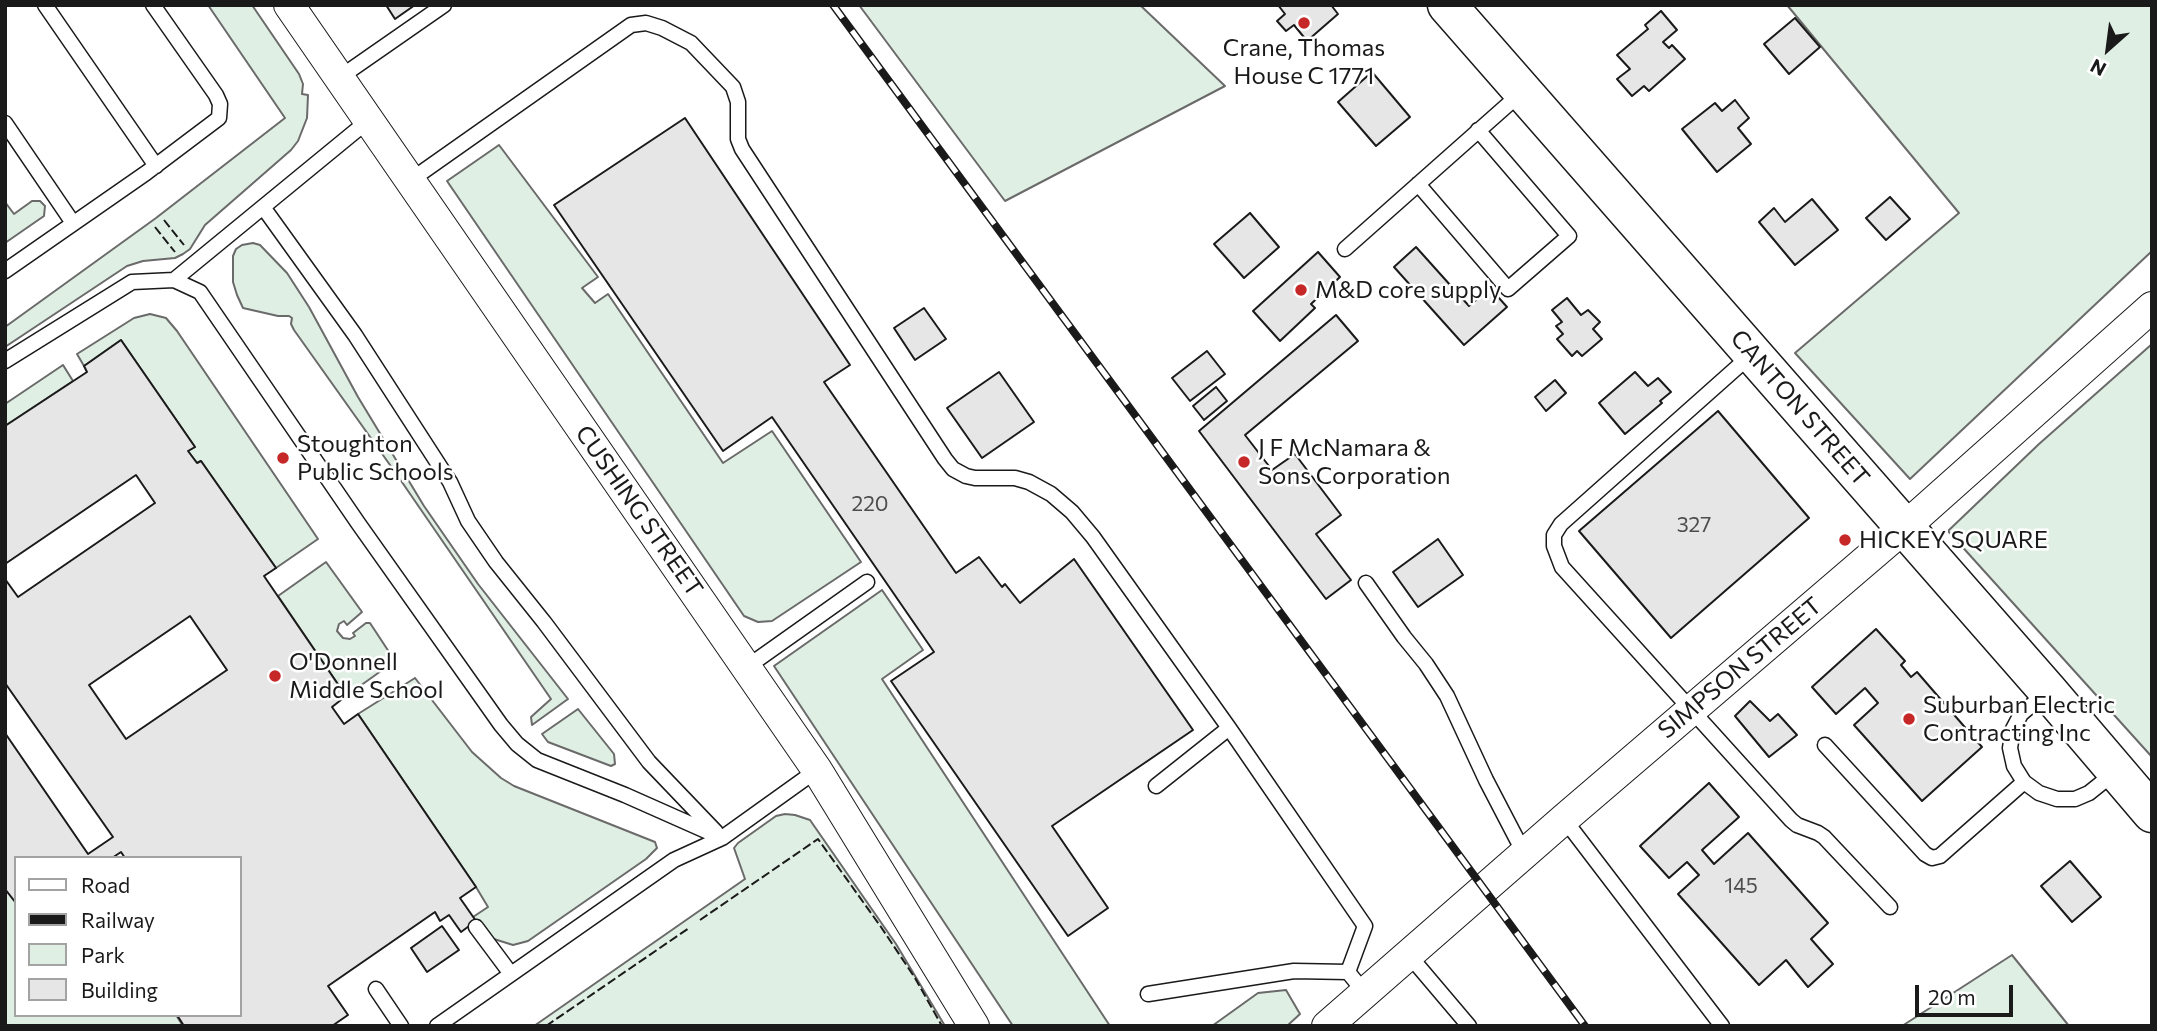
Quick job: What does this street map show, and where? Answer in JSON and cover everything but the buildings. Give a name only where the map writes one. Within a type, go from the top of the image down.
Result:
[{"type":"main road","name":"CANTON STREET","points":[[1447,5],[2152,813]]},
{"type":"street","name":"CUSHING STREET","points":[[289,5],[817,770],[974,1026]]},
{"type":"street","name":"SIMPSON STREET","points":[[1327,1026],[1357,982],[1408,954],[1905,527],[2152,307]]},
{"type":"lane","points":[[45,5],[156,166]]},
{"type":"lane","points":[[5,271],[156,166],[219,118],[220,104],[216,94],[153,5]]},
{"type":"lane","points":[[339,78],[444,5]]},
{"type":"lane","points":[[411,180],[631,25],[646,23],[691,43],[733,87],[737,102],[738,139],[742,149],[946,459],[954,469],[975,478],[1015,478],[1029,482],[1051,494],[1072,512],[1093,537],[1365,926],[1357,982],[1294,971],[1148,994]]},
{"type":"lane","points":[[1345,249],[1522,92]]},
{"type":"lane","points":[[174,280],[369,120]]},
{"type":"lane","points":[[5,123],[73,223]]},
{"type":"lane","points":[[1418,184],[1508,289],[1569,236],[1478,130]]},
{"type":"lane","points":[[263,206],[355,335],[450,482],[468,522],[496,562],[649,762],[722,838]]},
{"type":"lane","points":[[5,361],[132,282],[174,280],[200,292],[358,523],[500,725],[517,744],[537,760],[625,794],[722,838]]},
{"type":"lane","points":[[1752,355],[1561,524],[1554,535],[1554,545],[1562,567],[1791,820],[1824,837],[1890,907]]},
{"type":"lane","points":[[747,667],[867,582]]},
{"type":"lane","points":[[1366,583],[1447,696],[1524,853]]},
{"type":"lane","points":[[2048,691],[2021,714],[2013,729],[2010,747],[2014,766],[2024,782],[2039,793],[2057,799],[2075,799],[2089,793],[2116,772]]},
{"type":"lane","points":[[1156,786],[1228,729]]},
{"type":"lane","points":[[1825,745],[1925,855],[1932,858],[1940,856],[2024,782]]},
{"type":"lane","points":[[437,1026],[674,860],[722,838],[817,770]]},
{"type":"lane","points":[[1564,819],[1722,1026]]},
{"type":"lane","points":[[476,927],[511,974]]},
{"type":"lane","points":[[1408,954],[1469,1026]]},
{"type":"lane","points":[[376,989],[401,1026]]},
{"type":"green space","points":[[208,5],[252,5],[299,74],[303,84],[302,94],[308,95],[307,118],[298,141],[205,225],[190,249],[183,254],[175,258],[143,261],[127,266],[5,347],[5,327],[156,218],[285,118]]},
{"type":"green space","points":[[859,5],[1140,5],[1225,86],[1005,201]]},
{"type":"green space","points":[[1787,5],[2152,5],[2152,251],[1910,479],[1795,353],[1959,213]]},
{"type":"green space","points":[[499,145],[598,277],[582,288],[595,303],[608,294],[723,463],[772,431],[861,562],[772,621],[758,622],[744,616],[447,181]]},
{"type":"green space","points":[[32,201],[40,201],[45,206],[44,216],[5,243],[5,202],[14,214]]},
{"type":"green space","points":[[242,245],[260,245],[287,273],[424,506],[478,584],[568,699],[532,725],[531,717],[551,699],[294,330],[292,318],[243,308],[233,282],[233,256],[236,249]]},
{"type":"green space","points":[[150,314],[166,318],[177,331],[318,539],[276,568],[201,461],[197,463],[188,451],[195,447],[121,340],[84,366],[77,354],[134,318]]},
{"type":"green space","points":[[2152,344],[2152,757],[1948,531],[2039,444]]},
{"type":"green space","points":[[63,365],[73,381],[5,426],[5,404]]},
{"type":"green space","points":[[326,562],[362,612],[347,625],[344,621],[339,624],[337,631],[343,638],[350,639],[355,636],[353,633],[370,623],[395,661],[346,696],[278,596]]},
{"type":"green space","points":[[882,590],[923,650],[882,679],[1110,1026],[1013,1026],[774,666]]},
{"type":"green space","points":[[415,678],[472,752],[501,778],[514,786],[655,842],[657,848],[646,859],[528,941],[513,945],[494,939],[476,925],[473,917],[488,907],[476,887],[358,714]]},
{"type":"green space","points":[[578,709],[614,754],[615,764],[611,766],[548,742],[542,734]]},
{"type":"green space","points":[[785,814],[810,820],[896,944],[945,1026],[534,1026],[745,879],[734,848],[776,816]]},
{"type":"green space","points":[[5,889],[14,900],[14,1017],[177,1017],[183,1026],[5,1026]]},
{"type":"green space","points":[[2012,955],[2069,1026],[1902,1026]]},
{"type":"green space","points":[[1286,990],[1300,1014],[1287,1026],[1212,1026],[1258,993]]},
{"type":"railway","points":[[833,5],[1585,1026]]},
{"type":"fence","points":[[164,220],[184,245]]},
{"type":"fence","points":[[155,227],[175,252]]},
{"type":"fence","points":[[700,920],[818,839],[915,978],[942,1026]]},
{"type":"fence","points":[[546,1026],[689,928]]},
{"type":"place","name":"Crane, Thomas House C 1771","points":[[1304,23]]},
{"type":"place","name":"M&D core supply","points":[[1301,290]]},
{"type":"place","name":"Stoughton Public Schools","points":[[283,458]]},
{"type":"place","name":"J F McNamara & Sons Corporation","points":[[1244,462]]},
{"type":"place","name":"HICKEY SQUARE","points":[[1845,540]]},
{"type":"place","name":"O'Donnell Middle School","points":[[275,676]]},
{"type":"place","name":"Suburban Electric Contracting Inc","points":[[1909,719]]}]
